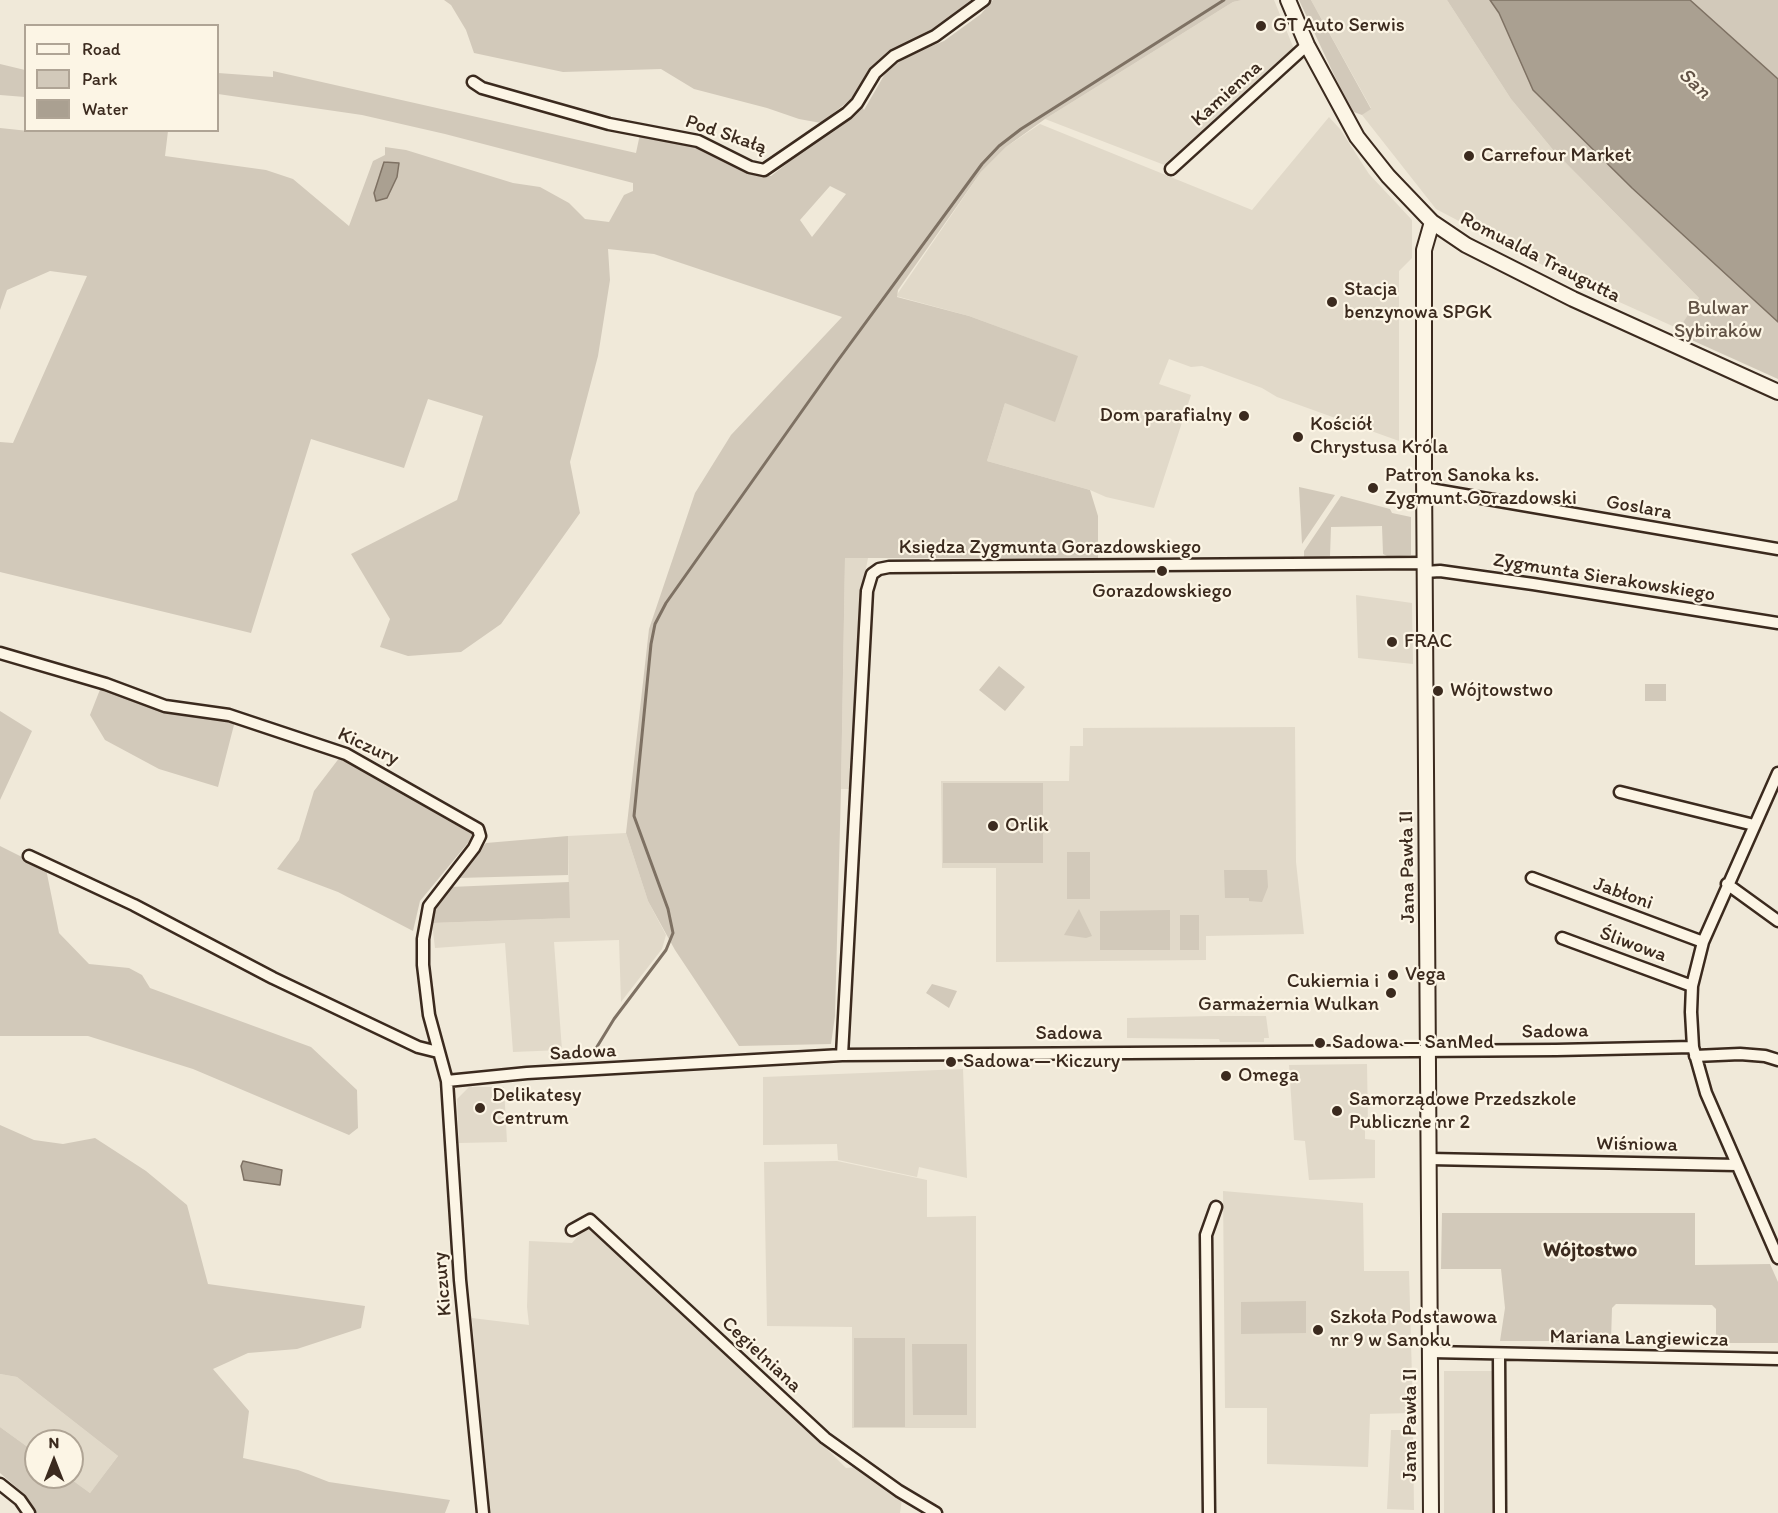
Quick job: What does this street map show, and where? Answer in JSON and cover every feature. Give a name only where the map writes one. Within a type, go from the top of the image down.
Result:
[{"type":"street","name":"Pod Skałą","points":[[473,82],[482,88],[609,124],[698,141],[750,167],[764,170],[857,103],[875,73],[894,56],[935,36],[984,0]]},
{"type":"street","name":"Romualda Traugutta","points":[[1288,0],[1307,45],[1358,137],[1388,176],[1432,222],[1466,245],[1563,294],[1778,392]]},
{"type":"street","name":"Kamienna","points":[[1171,169],[1307,45]]},
{"type":"street","name":"Jana Pawła II","points":[[1431,1513],[1424,250],[1432,222]]},
{"type":"street","name":"Goslara","points":[[1424,488],[1778,549]]},
{"type":"street","name":"Zygmunta Sierakowskiego","points":[[1424,567],[1778,623]]},
{"type":"street","name":"Księdza Zygmunta Gorazdowskiego","points":[[842,1055],[867,591],[872,574],[879,568],[1424,567]]},
{"type":"street","name":"Kiczury","points":[[0,653],[106,684],[165,706],[229,715],[346,754],[474,825],[480,836],[477,842],[434,897],[426,916],[423,965],[438,1052],[447,1081],[460,1280],[483,1513]]},
{"type":"street","points":[[1778,774],[1703,942],[1692,986],[1691,1022],[1694,1052],[1716,1119],[1778,1258]]},
{"type":"street","points":[[1620,792],[1754,825]]},
{"type":"street","points":[[29,856],[134,905],[283,983],[418,1047],[438,1052]]},
{"type":"street","name":"Jabłoni","points":[[1532,878],[1703,942]]},
{"type":"street","points":[[1727,884],[1778,921]]},
{"type":"street","name":"Śliwowa","points":[[1562,938],[1692,986]]},
{"type":"street","name":"Sadowa","points":[[447,1081],[527,1073],[842,1055],[1429,1050],[1694,1052],[1765,1056],[1778,1060]]},
{"type":"street","name":"Wiśniowa","points":[[1429,1159],[1737,1165]]},
{"type":"street","points":[[1209,1513],[1206,1235],[1216,1206]]},
{"type":"street","name":"Cegielniana","points":[[572,1230],[590,1220],[825,1438],[899,1491],[936,1513]]},
{"type":"street","name":"Mariana Langiewicza","points":[[1431,1352],[1778,1359]]},
{"type":"street","points":[[1499,1354],[1500,1513]]},
{"type":"street","points":[[0,1484],[20,1500],[29,1513]]},
{"type":"shaded area","points":[[1274,0],[1294,49],[1167,166],[1045,119],[1233,2]]},
{"type":"shaded area","points":[[1311,0],[1447,0],[1511,99],[1554,151],[1699,298],[1679,329],[1575,282],[1436,209],[1362,115],[1371,108]]},
{"type":"shaded area","points":[[1329,117],[1340,129],[1369,174],[1412,220],[1412,258],[1399,271],[1399,441],[1277,397],[1262,388],[1202,366],[1191,367],[1169,359],[1159,384],[1191,395],[1154,508],[1106,497],[1090,490],[987,461],[1005,403],[1077,356],[969,316],[896,296],[981,172],[1006,147],[1040,124],[1252,210]]},
{"type":"shaded area","points":[[845,558],[868,558],[864,579],[851,789],[841,789]]},
{"type":"shaded area","points":[[1356,595],[1412,603],[1413,664],[1358,658]]},
{"type":"shaded area","points":[[1295,727],[1296,862],[1304,934],[1206,936],[1206,960],[996,962],[996,868],[942,868],[941,781],[1069,781],[1070,746],[1083,746],[1083,728]]},
{"type":"shaded area","points":[[626,833],[648,901],[666,935],[662,949],[621,1002],[619,940],[554,942],[562,1050],[513,1052],[505,943],[435,948],[432,923],[569,918],[568,836]]},
{"type":"shaded area","points":[[1266,1016],[1269,1038],[1264,1038],[1264,1042],[1220,1042],[1219,1039],[1127,1038],[1127,1018]]},
{"type":"shaded area","points":[[1367,1064],[1368,1126],[1365,1127],[1365,1139],[1375,1140],[1375,1178],[1309,1180],[1305,1141],[1294,1140],[1289,1065]]},
{"type":"shaded area","points":[[963,1069],[967,1178],[919,1167],[917,1177],[838,1160],[837,1144],[763,1145],[763,1077]]},
{"type":"shaded area","points":[[469,1087],[504,1087],[507,1142],[459,1143],[457,1099]]},
{"type":"shaded area","points":[[837,1161],[927,1180],[927,1217],[976,1216],[976,1428],[852,1428],[852,1327],[767,1326],[764,1162]]},
{"type":"shaded area","name":"Szkoła Podstawowa nr 9 w Sanoku","points":[[1223,1191],[1363,1203],[1364,1271],[1409,1271],[1413,1413],[1370,1414],[1368,1467],[1267,1464],[1267,1408],[1225,1408]]},
{"type":"shaded area","points":[[587,1226],[779,1401],[846,1468],[858,1467],[902,1499],[900,1513],[489,1513],[472,1318],[529,1325],[527,1307],[529,1241],[572,1243]]},
{"type":"shaded area","points":[[1444,1371],[1494,1371],[1494,1513],[1444,1513]]},
{"type":"shaded area","points":[[0,1374],[17,1377],[83,1429],[24,1429],[24,1444],[0,1427]]},
{"type":"shaded area","points":[[84,1429],[118,1456],[90,1493],[84,1489]]},
{"type":"shaded area","points":[[1391,1430],[1413,1430],[1414,1510],[1387,1509]]},
{"type":"green space","points":[[444,0],[973,0],[947,25],[894,48],[883,58],[860,92],[821,123],[799,119],[694,89],[661,69],[563,72],[474,53],[466,30],[451,5]]},
{"type":"green space","points":[[993,0],[1242,0],[1233,2],[1045,119],[1006,147],[981,172],[898,290],[897,297],[969,316],[1078,356],[1055,422],[1005,403],[987,461],[1090,490],[1098,516],[1098,558],[845,558],[835,1016],[831,1044],[739,1046],[675,950],[648,901],[626,833],[649,629],[695,493],[731,435],[842,317],[654,254],[608,249],[610,280],[598,356],[570,462],[580,513],[501,624],[461,652],[408,656],[380,647],[390,619],[351,554],[457,500],[483,416],[428,399],[404,468],[311,439],[251,633],[0,572],[0,442],[13,443],[87,276],[50,271],[7,290],[0,310],[0,128],[24,132],[168,132],[165,156],[266,170],[293,179],[349,226],[373,161],[385,155],[385,147],[406,150],[513,183],[540,187],[569,203],[585,219],[609,222],[624,195],[633,191],[633,183],[362,115],[219,94],[219,73],[273,77],[273,71],[636,153],[640,134],[689,144],[755,174],[771,176],[861,105],[864,110],[886,72],[907,56],[944,41],[981,14]],"holes":[[[830,186],[846,194],[812,237],[800,220]]]},
{"type":"green space","points":[[1299,0],[1311,0],[1371,109],[1362,115],[1351,111]]},
{"type":"green space","name":"Bulwar Sybiraków","points":[[1447,0],[1490,0],[1632,188],[1778,322],[1778,379],[1676,333],[1699,298],[1554,151],[1511,99]]},
{"type":"green space","points":[[1690,0],[1778,0],[1778,79]]},
{"type":"green space","points":[[0,64],[24,70],[24,97],[0,95]]},
{"type":"green space","points":[[1299,487],[1335,495],[1302,544]]},
{"type":"green space","points":[[1341,496],[1411,517],[1411,555],[1389,557],[1383,554],[1382,526],[1331,527],[1330,556],[1304,560],[1304,551]]},
{"type":"green space","points":[[999,666],[1025,687],[1005,711],[979,690]]},
{"type":"green space","points":[[1645,684],[1666,684],[1666,701],[1645,701]]},
{"type":"green space","points":[[101,687],[166,711],[235,721],[218,787],[159,769],[105,740],[90,715]]},
{"type":"green space","points":[[0,711],[32,731],[0,800]]},
{"type":"green space","points":[[340,757],[474,832],[472,838],[420,901],[413,931],[338,892],[277,869],[299,840],[314,791]]},
{"type":"green space","name":"Orlik","points":[[943,783],[1043,783],[1043,863],[943,863]]},
{"type":"green space","points":[[568,836],[568,875],[458,878],[459,873],[486,843]]},
{"type":"green space","points":[[0,846],[46,869],[59,933],[89,964],[129,968],[142,975],[150,988],[311,1047],[357,1090],[358,1128],[349,1135],[193,1069],[88,1036],[0,1036]]},
{"type":"green space","points":[[1067,852],[1090,852],[1090,899],[1067,899]]},
{"type":"green space","points":[[1224,870],[1267,870],[1268,887],[1262,902],[1249,901],[1249,898],[1225,898]]},
{"type":"green space","points":[[569,882],[570,918],[432,923],[433,910],[450,887]]},
{"type":"green space","points":[[1079,909],[1092,936],[1086,938],[1064,935]]},
{"type":"green space","points":[[1170,910],[1170,950],[1100,950],[1100,911]]},
{"type":"green space","points":[[1180,915],[1199,915],[1199,950],[1180,950]]},
{"type":"green space","points":[[932,984],[957,991],[949,1008],[926,993]]},
{"type":"green space","points":[[0,1125],[34,1140],[63,1144],[95,1138],[146,1171],[187,1205],[208,1284],[365,1306],[361,1328],[297,1349],[248,1353],[213,1369],[249,1411],[243,1458],[298,1470],[329,1482],[450,1500],[445,1513],[33,1513],[24,1494],[0,1473],[0,1427],[24,1444],[24,1489],[84,1489],[90,1493],[118,1456],[17,1377],[0,1374]]},
{"type":"green space","points":[[1442,1213],[1695,1213],[1695,1265],[1770,1264],[1778,1282],[1778,1343],[1722,1343],[1716,1338],[1716,1309],[1712,1305],[1616,1304],[1612,1308],[1611,1341],[1500,1341],[1505,1308],[1501,1269],[1441,1269]]},
{"type":"green space","points":[[1306,1301],[1306,1333],[1241,1334],[1241,1302]]},
{"type":"green space","points":[[854,1338],[905,1338],[905,1427],[854,1427]]},
{"type":"green space","points":[[912,1344],[967,1344],[967,1415],[913,1415]]},
{"type":"water","name":"San","points":[[1490,0],[1690,0],[1778,79],[1778,322],[1632,188],[1533,90],[1499,13]]},
{"type":"water","points":[[384,162],[399,163],[397,177],[387,198],[376,201],[374,193]]},
{"type":"water","points":[[243,1161],[282,1170],[280,1185],[244,1180],[241,1166]]},
{"type":"waterway","points":[[595,1050],[614,1019],[666,950],[673,933],[668,909],[634,816],[651,644],[655,624],[666,603],[836,363],[982,164],[999,146],[1021,129],[1224,0]]},
{"type":"place","name":"GT Auto Serwis","points":[[1261,26]]},
{"type":"place","name":"Carrefour Market","points":[[1469,156]]},
{"type":"place","name":"Stacja benzynowa SPGK","points":[[1332,302]]},
{"type":"place","name":"Dom parafialny","points":[[1244,416]]},
{"type":"place","name":"Kościół Chrystusa Króla","points":[[1298,437]]},
{"type":"place","name":"Patron Sanoka ks. Zygmunt Gorazdowski","points":[[1373,488]]},
{"type":"place","name":"Gorazdowskiego","points":[[1162,571]]},
{"type":"place","name":"FRAC","points":[[1392,642]]},
{"type":"place","name":"Wójtowstwo","points":[[1438,691]]},
{"type":"place","name":"Orlik","points":[[993,826]]},
{"type":"place","name":"Vega","points":[[1393,975]]},
{"type":"place","name":"Cukiernia i Garmażernia Wulkan","points":[[1391,993]]},
{"type":"place","name":"Sadowa — SanMed","points":[[1320,1043]]},
{"type":"place","name":"Sadowa — Kiczury","points":[[951,1062]]},
{"type":"place","name":"Omega","points":[[1226,1076]]},
{"type":"place","name":"Delikatesy Centrum","points":[[480,1108]]},
{"type":"place","name":"Samorządowe Przedszkole Publiczne nr 2","points":[[1337,1111]]},
{"type":"place","name":"Szkoła Podstawowa nr 9 w Sanoku","points":[[1318,1330]]},
{"type":"district","name":"Wójtostwo","points":[[1590,1251]]}]
